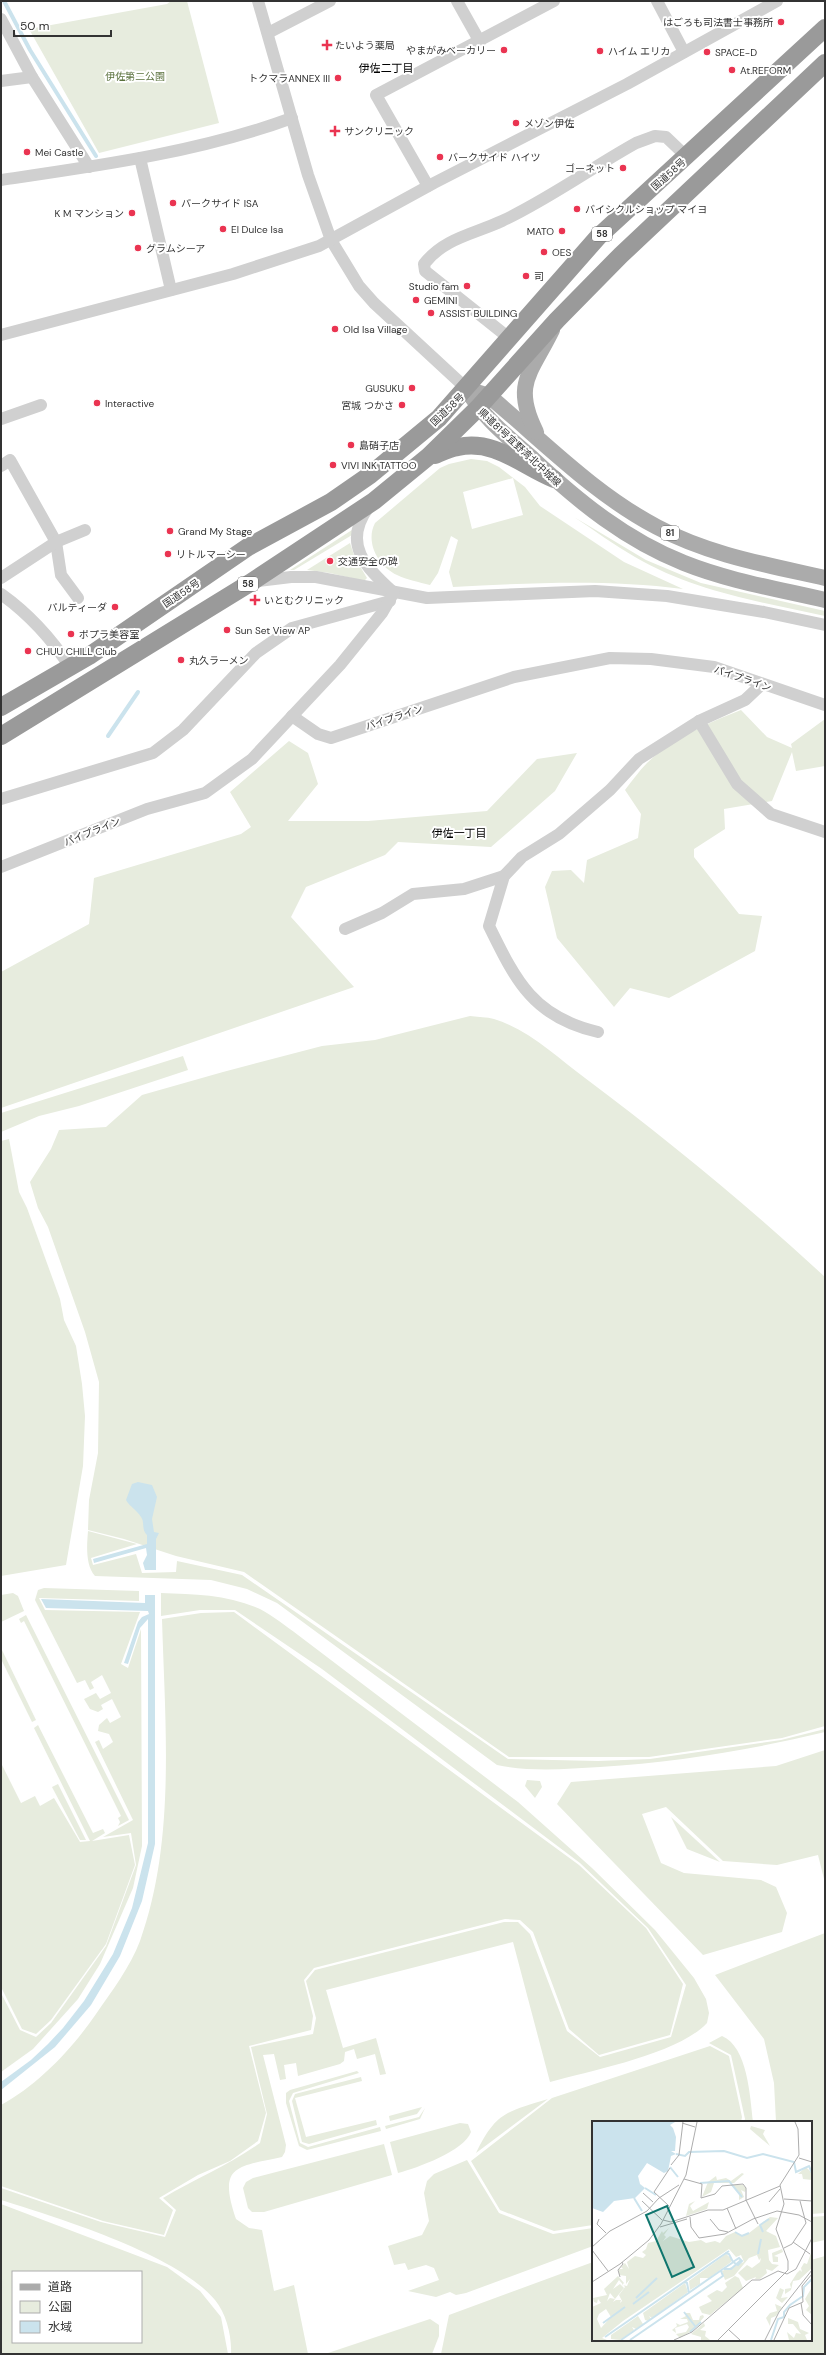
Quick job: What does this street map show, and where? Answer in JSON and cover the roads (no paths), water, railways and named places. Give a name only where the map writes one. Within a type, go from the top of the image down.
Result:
[{"type":"highway","name":"国道58号","points":[[1,707],[70,667],[248,547],[314,513],[370,475],[439,418],[467,389],[509,338],[598,237],[687,157],[825,28]]},
{"type":"highway","name":"58","points":[[1,736],[250,583],[374,501],[428,457],[484,402],[557,320],[621,255],[825,63]]},
{"type":"highway","points":[[428,457],[457,447],[474,445],[489,447],[510,455],[535,471],[554,479]]},
{"type":"main road","points":[[539,438],[525,407],[525,384],[528,374],[557,320]]},
{"type":"main road","name":"県道81号宜野湾北中城線","points":[[467,389],[539,438],[617,503],[658,528],[714,552],[825,578]]},
{"type":"main road","name":"県道81号宜野湾北中城線","points":[[484,402],[554,479],[607,522],[645,545],[683,563],[729,578],[825,600]]},
{"type":"street","points":[[258,1],[292,118],[332,240],[359,286],[374,303],[467,389]]},
{"type":"street","points":[[268,33],[330,1]]},
{"type":"street","points":[[457,1],[480,42]]},
{"type":"street","points":[[428,186],[376,95],[480,42],[554,1]]},
{"type":"street","points":[[657,1],[684,52]]},
{"type":"street","points":[[1,335],[172,290],[280,259],[332,240],[428,186],[684,52],[776,1]]},
{"type":"street","points":[[1,19],[32,77],[89,167]]},
{"type":"street","points":[[1,81],[32,77]]},
{"type":"street","points":[[1,180],[140,158],[267,127],[292,118]]},
{"type":"street","points":[[509,338],[426,271],[424,264],[428,258],[460,236],[502,221],[636,144],[655,136],[666,137],[687,157]]},
{"type":"street","points":[[140,158],[172,290]]},
{"type":"street","points":[[1,419],[41,405]]},
{"type":"street","points":[[1,466],[10,460],[56,542],[61,575],[78,598]]},
{"type":"street","points":[[374,501],[361,519],[357,540],[359,549],[370,569],[392,596]]},
{"type":"street","points":[[1,578],[56,542],[85,530]]},
{"type":"street","points":[[250,583],[265,579],[302,576],[330,579],[392,596],[440,599],[595,591],[667,596],[764,612],[825,625]]},
{"type":"street","points":[[1,594],[28,615],[52,641],[70,667]]},
{"type":"street","points":[[292,716],[340,665],[392,596]]},
{"type":"street","points":[[1,799],[153,753],[183,730],[256,653],[292,628],[392,596]]},
{"type":"street","name":"パイプライン","points":[[1,867],[147,809],[205,793],[252,759],[292,716],[318,734],[331,738],[514,677],[610,658],[651,659],[714,667],[761,685],[825,706]]},
{"type":"street","points":[[598,1032],[555,1016],[534,1000],[513,975],[489,926],[504,876],[522,857],[559,834],[610,790],[639,759],[698,721],[745,700],[761,685]]},
{"type":"street","points":[[698,721],[737,784],[771,814],[825,832]]},
{"type":"street","points":[[345,929],[382,913],[413,894],[464,889],[504,876]]},
{"type":"water","points":[[138,1482],[152,1485],[157,1497],[152,1519],[154,1532],[159,1533],[156,1539],[156,1570],[145,1570],[143,1563],[147,1555],[146,1548],[94,1563],[93,1559],[147,1544],[147,1535],[144,1530],[142,1519],[138,1512],[129,1505],[126,1500],[132,1484]]},
{"type":"water","points":[[145,1595],[155,1595],[155,1844],[142,1901],[120,1956],[91,2005],[55,2047],[1,2090],[1,2082],[31,2060],[63,2028],[84,2001],[113,1954],[132,1908],[148,1843],[148,1619],[140,1628],[128,1664],[124,1663],[138,1622],[142,1617],[149,1614],[148,1611],[46,1608],[41,1599],[145,1603]]},
{"type":"waterway","points":[[4,1],[30,50],[96,156]]},
{"type":"waterway","points":[[108,736],[138,692]]},
{"type":"place","name":"はごろも司法書士事務所","points":[[781,22]]},
{"type":"place","name":"たいよう薬局","points":[[327,45]]},
{"type":"place","name":"やまがみベーカリー","points":[[504,50]]},
{"type":"place","name":"ハイム エリカ","points":[[600,51]]},
{"type":"place","name":"SPACE-D","points":[[707,52]]},
{"type":"place","name":"At.REFORM","points":[[732,70]]},
{"type":"place","name":"トクマラANNEX III","points":[[338,78]]},
{"type":"place","name":"メゾン伊佐","points":[[516,123]]},
{"type":"place","name":"サンクリニック","points":[[335,131]]},
{"type":"place","name":"Mei Castle","points":[[27,152]]},
{"type":"place","name":"バークサイド ハイツ","points":[[440,157]]},
{"type":"place","name":"ゴーネット","points":[[623,168]]},
{"type":"place","name":"パークサイド ISA","points":[[173,203]]},
{"type":"place","name":"バイシクルショップ マイヨ","points":[[577,209]]},
{"type":"place","name":"K M マンション","points":[[132,213]]},
{"type":"place","name":"El Dulce Isa","points":[[223,229]]},
{"type":"place","name":"MATO","points":[[562,231]]},
{"type":"place","name":"グラムシーア","points":[[138,248]]},
{"type":"place","name":"OES","points":[[544,252]]},
{"type":"place","name":"司","points":[[526,276]]},
{"type":"place","name":"Studio fam","points":[[467,286]]},
{"type":"place","name":"GEMINI","points":[[416,300]]},
{"type":"place","name":"ASSIST BUILDING","points":[[431,313]]},
{"type":"place","name":"Old Isa Village","points":[[335,329]]},
{"type":"place","name":"GUSUKU","points":[[412,388]]},
{"type":"place","name":"Interactive","points":[[97,403]]},
{"type":"place","name":"宮城 つかさ","points":[[402,405]]},
{"type":"place","name":"島硝子店","points":[[351,445]]},
{"type":"place","name":"VIVI INK TATTOO","points":[[333,465]]},
{"type":"place","name":"Grand My Stage","points":[[170,531]]},
{"type":"place","name":"リトルマーシー","points":[[168,554]]},
{"type":"place","name":"交通安全の碑","points":[[330,561]]},
{"type":"place","name":"いとむクリニック","points":[[255,600]]},
{"type":"place","name":"パルティーダ","points":[[115,607]]},
{"type":"place","name":"Sun Set View AP","points":[[227,630]]},
{"type":"place","name":"ポプラ美容室","points":[[71,634]]},
{"type":"place","name":"CHUU CHILL Club","points":[[28,651]]},
{"type":"place","name":"丸久ラーメン","points":[[181,660]]},
{"type":"district","name":"伊佐二丁目","points":[[386,68]]},
{"type":"district","name":"伊佐一丁目","points":[[459,833]]},
{"type":"park label","name":"伊佐第二公園","points":[[135,76]]}]
